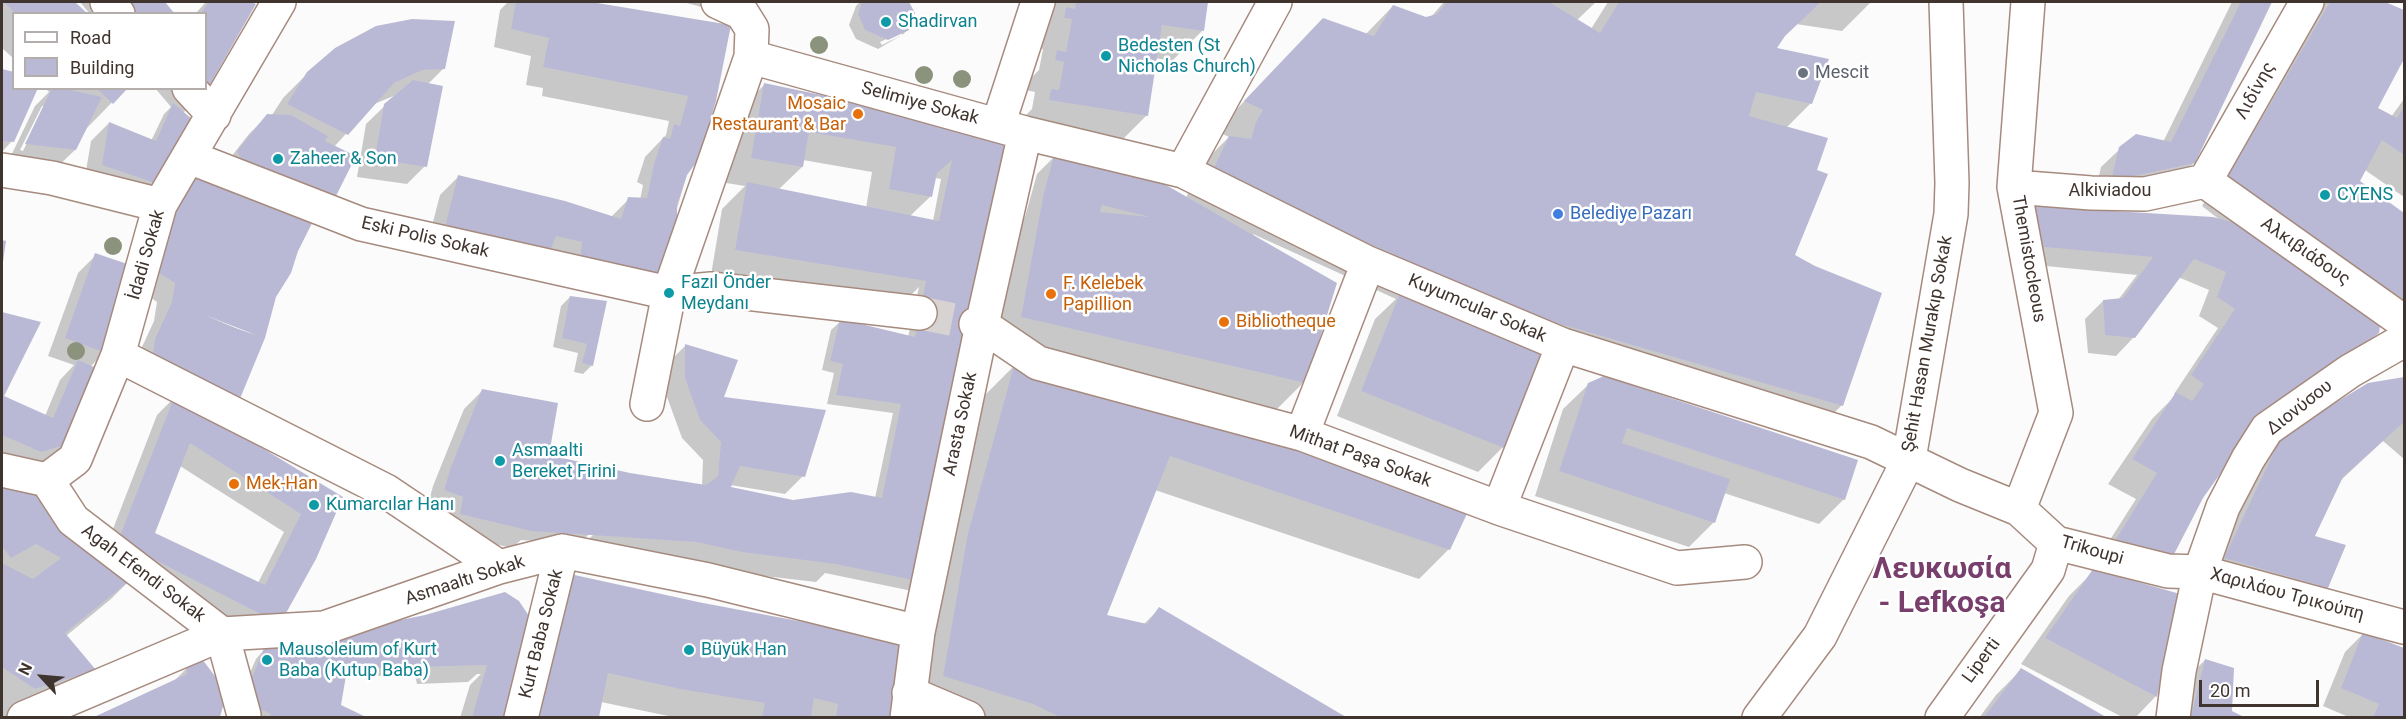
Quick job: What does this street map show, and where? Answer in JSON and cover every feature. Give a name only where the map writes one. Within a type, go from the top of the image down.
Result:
[{"type":"street","name":"İdadi Sokak","points":[[46,480],[75,459],[118,355],[160,205],[279,2]]},
{"type":"street","points":[[647,404],[669,293],[754,29],[742,13],[718,2]]},
{"type":"street","name":"Selimiye Sokak","points":[[754,29],[1012,129],[1038,2]]},
{"type":"street","points":[[1183,171],[1275,2]]},
{"type":"street","name":"Şehit Hasan Murakıp Sokak","points":[[1759,717],[1820,636],[1909,459],[1951,214],[1946,2]]},
{"type":"street","name":"Themistocleous","points":[[2019,509],[2056,412],[2014,187],[2028,2]]},
{"type":"street","name":"Λιδίνης","points":[[2205,181],[2307,2]]},
{"type":"street","points":[[191,90],[213,115]]},
{"type":"street","name":"Kuyumcular Sokak","points":[[1012,129],[1183,171],[1368,263],[1563,345],[1870,442],[1960,484]]},
{"type":"street","name":"Arasta Sokak","points":[[908,705],[918,632],[979,325],[1012,129]]},
{"type":"street","name":"Eski Polis Sokak","points":[[189,157],[361,224],[669,293],[711,289],[920,313]]},
{"type":"street","points":[[2,170],[52,178],[160,205]]},
{"type":"street","name":"Alkiviadou","points":[[2014,187],[2091,193],[2145,194],[2205,181]]},
{"type":"street","name":"Αλκιβιάδους","points":[[2205,181],[2404,322]]},
{"type":"street","points":[[1302,434],[1368,263]]},
{"type":"street","name":"Mithat Paşa Sokak","points":[[979,325],[1038,363],[1302,434],[1499,508],[1677,568],[1745,562]]},
{"type":"street","name":"Διονύσου","points":[[2173,717],[2179,671],[2184,572],[2214,530],[2232,488],[2267,429],[2350,370],[2404,340]]},
{"type":"street","points":[[1499,508],[1563,345]]},
{"type":"street","points":[[118,355],[386,491],[499,567]]},
{"type":"street","points":[[2,470],[46,480]]},
{"type":"street","name":"Agah Efendi Sokak","points":[[46,480],[73,520],[222,633],[246,716]]},
{"type":"street","name":"Trikoupi","points":[[1960,484],[2019,509],[2056,543],[2184,572]]},
{"type":"street","name":"Liperti","points":[[1942,717],[2048,570],[2056,543]]},
{"type":"street","name":"Asmaaltı Sokak","points":[[23,717],[222,633],[324,628],[499,567],[562,551],[708,580],[918,632]]},
{"type":"street","name":"Kurt Baba Sokak","points":[[521,717],[562,551]]},
{"type":"street","name":"Χαριλάου Τρικούπη","points":[[2184,572],[2404,627]]},
{"type":"street","points":[[2,700],[23,717]]},
{"type":"street","points":[[908,705],[968,717]]},
{"type":"building","points":[[4,2],[75,2],[86,12],[14,12]]},
{"type":"building","points":[[126,2],[165,2],[173,12],[134,12]]},
{"type":"building","points":[[209,2],[256,4],[207,90],[207,12],[202,12]]},
{"type":"building","points":[[516,2],[591,2],[731,25],[716,101],[698,160],[687,175],[677,205],[670,253],[660,271],[647,278],[579,268],[582,242],[556,236],[549,254],[445,227],[458,175],[565,201],[621,219],[628,197],[647,198],[654,164],[663,137],[670,139],[674,124],[680,126],[688,96],[543,67],[549,38],[511,29]]},
{"type":"building","name":"Shadirvan","points":[[862,2],[909,2],[915,13],[909,30],[888,40],[865,30],[858,14]]},
{"type":"building","name":"Bedesten (St Nicholas Church)","points":[[1076,2],[1208,2],[1204,31],[1162,25],[1148,116],[1049,100],[1051,89],[1059,90],[1064,62],[1055,60],[1057,50],[1066,52],[1072,19],[1064,18],[1066,7],[1075,9]]},
{"type":"building","name":"Belediye Pazarı","points":[[1447,2],[1549,2],[1600,33],[1619,2],[1821,2],[1785,36],[1777,48],[1829,59],[1812,104],[1756,92],[1749,116],[1828,138],[1817,170],[1828,174],[1795,255],[1815,266],[1882,293],[1843,406],[1522,313],[1212,172],[1229,136],[1251,139],[1256,122],[1263,110],[1244,101],[1323,18],[1374,36],[1393,5],[1426,17],[1437,14]]},
{"type":"building","points":[[2241,2],[2272,2],[2195,163],[2111,181],[2119,147],[2136,134],[2171,142]]},
{"type":"building","points":[[2330,2],[2385,2],[2404,10],[2404,59],[2378,108],[2397,118],[2404,107],[2404,155],[2382,140],[2360,181],[2404,213],[2404,299],[2263,209],[2226,180]]},
{"type":"building","points":[[412,19],[455,21],[445,69],[422,70],[394,83],[348,135],[287,104],[307,72],[335,48],[376,26]]},
{"type":"building","points":[[2,69],[12,72],[12,90],[37,90],[14,142],[2,141]]},
{"type":"building","points":[[413,80],[443,86],[427,167],[375,159],[384,104]]},
{"type":"building","points":[[764,83],[950,122],[1014,142],[923,582],[835,564],[742,552],[696,542],[531,531],[460,514],[463,497],[444,490],[482,389],[558,403],[549,455],[630,473],[706,485],[718,476],[721,442],[700,420],[685,378],[685,344],[738,360],[724,397],[826,410],[805,477],[740,466],[731,487],[793,500],[851,492],[882,498],[901,404],[836,395],[843,364],[830,361],[840,319],[915,337],[926,281],[735,250],[747,182],[939,221],[952,160],[937,173],[932,197],[889,189],[896,147],[809,132],[803,167],[751,158]]},
{"type":"building","points":[[51,90],[71,90],[102,97],[76,150],[25,144]]},
{"type":"building","points":[[98,90],[126,90],[113,104]]},
{"type":"building","points":[[173,103],[192,119],[158,184],[102,165],[109,122],[156,141]]},
{"type":"building","name":"Zaheer & Son","points":[[267,114],[291,115],[328,136],[325,141],[356,156],[333,202],[244,167],[237,151]]},
{"type":"building","points":[[1054,155],[1159,181],[1337,283],[1306,383],[1021,317],[1043,197]],"holes":[[[1102,205],[1150,217],[1100,212]]]},
{"type":"building","points":[[199,172],[314,219],[298,251],[291,273],[276,297],[265,338],[239,401],[163,367],[153,353],[155,339],[172,302],[175,283],[156,271],[159,233]],"holes":[[[202,314],[256,335],[235,328]]]},
{"type":"building","points":[[2030,206],[2213,217],[2236,223],[2325,283],[2380,326],[2379,333],[2258,421],[2203,498],[2171,560],[2116,539],[2157,473],[2132,459],[2176,392],[2192,401],[2204,384],[2191,375],[2235,309],[2217,297],[2226,272],[2194,259],[2135,338],[2105,335],[2103,300],[2123,298],[2153,257],[2034,246]]},
{"type":"building","points":[[2,240],[6,241],[3,262],[2,262]]},
{"type":"building","points":[[95,253],[136,267],[106,353],[65,338]]},
{"type":"building","points":[[1400,293],[1544,350],[1504,448],[1361,391]]},
{"type":"building","points":[[570,296],[607,301],[593,366],[582,363],[587,344],[562,338]]},
{"type":"building","points":[[2,312],[41,322],[4,396],[53,418],[78,360],[101,370],[69,444],[41,452],[2,435]]},
{"type":"building","points":[[1015,362],[1472,503],[1450,550],[1170,456],[1107,615],[1147,624],[1159,607],[1346,717],[1060,717],[1033,704],[943,676],[968,533]]},
{"type":"building","points":[[1604,376],[1858,460],[1845,500],[1627,428],[1622,443],[1730,479],[1715,523],[1559,471],[1588,383]]},
{"type":"building","points":[[2404,377],[2404,422],[2343,477],[2315,536],[2346,545],[2328,588],[2224,558],[2282,435],[2368,383]]},
{"type":"building","name":"Kumarcılar Hanı","points":[[175,395],[343,497],[316,559],[280,624],[118,541]],"holes":[[[190,443],[301,514],[265,585],[155,533]]]},
{"type":"building","points":[[2,470],[26,483],[138,574],[65,633],[96,670],[35,689],[2,667],[2,563],[33,579],[61,558],[36,544],[11,558],[2,546]]},
{"type":"building","points":[[2093,569],[2180,594],[2157,697],[2045,638]]},
{"type":"building","name":"Büyük Han","points":[[570,574],[698,602],[909,642],[896,717],[836,717],[838,704],[814,698],[811,717],[762,717],[765,703],[680,689],[608,673],[599,717],[539,717]]},
{"type":"building","points":[[505,592],[519,601],[529,616],[511,717],[472,717],[487,665],[379,668],[348,664],[341,705],[366,717],[269,717],[271,714],[254,706],[247,690],[264,648],[425,615]]},
{"type":"building","points":[[2363,632],[2404,648],[2404,717],[2373,717],[2379,704],[2341,688]]},
{"type":"building","points":[[202,659],[227,692],[220,717],[94,717],[187,674],[186,667]]},
{"type":"building","points":[[2205,659],[2234,668],[2232,711],[2244,717],[2191,716]]},
{"type":"building","points":[[2021,668],[2106,717],[1984,717]]},
{"type":"tunnel","points":[[920,313],[976,324]]},
{"type":"place","name":"Shadirvan","points":[[886,22]]},
{"type":"place","name":"Bedesten (St Nicholas Church)","points":[[1106,56]]},
{"type":"place","name":"Mescit","points":[[1803,73]]},
{"type":"place","name":"Mosaic Restaurant & Bar","points":[[858,114]]},
{"type":"place","name":"Zaheer & Son","points":[[278,159]]},
{"type":"place","name":"CYENS","points":[[2325,195]]},
{"type":"place","name":"Belediye Pazarı","points":[[1558,214]]},
{"type":"place","name":"Fazıl Önder Meydanı","points":[[669,293]]},
{"type":"place","name":"F. Kelebek Papillion","points":[[1051,294]]},
{"type":"place","name":"Bibliotheque","points":[[1224,322]]},
{"type":"place","name":"Asmaalti Bereket Firini","points":[[500,461]]},
{"type":"place","name":"Mek-Han","points":[[234,484]]},
{"type":"place","name":"Kumarcılar Hanı","points":[[314,505]]},
{"type":"place","name":"Büyük Han","points":[[689,650]]},
{"type":"place","name":"Mausoleium of Kurt Baba (Kutup Baba)","points":[[267,660]]},
{"type":"district","name":"Λευκωσία - Lefkoşa","points":[[1942,587]]}]
